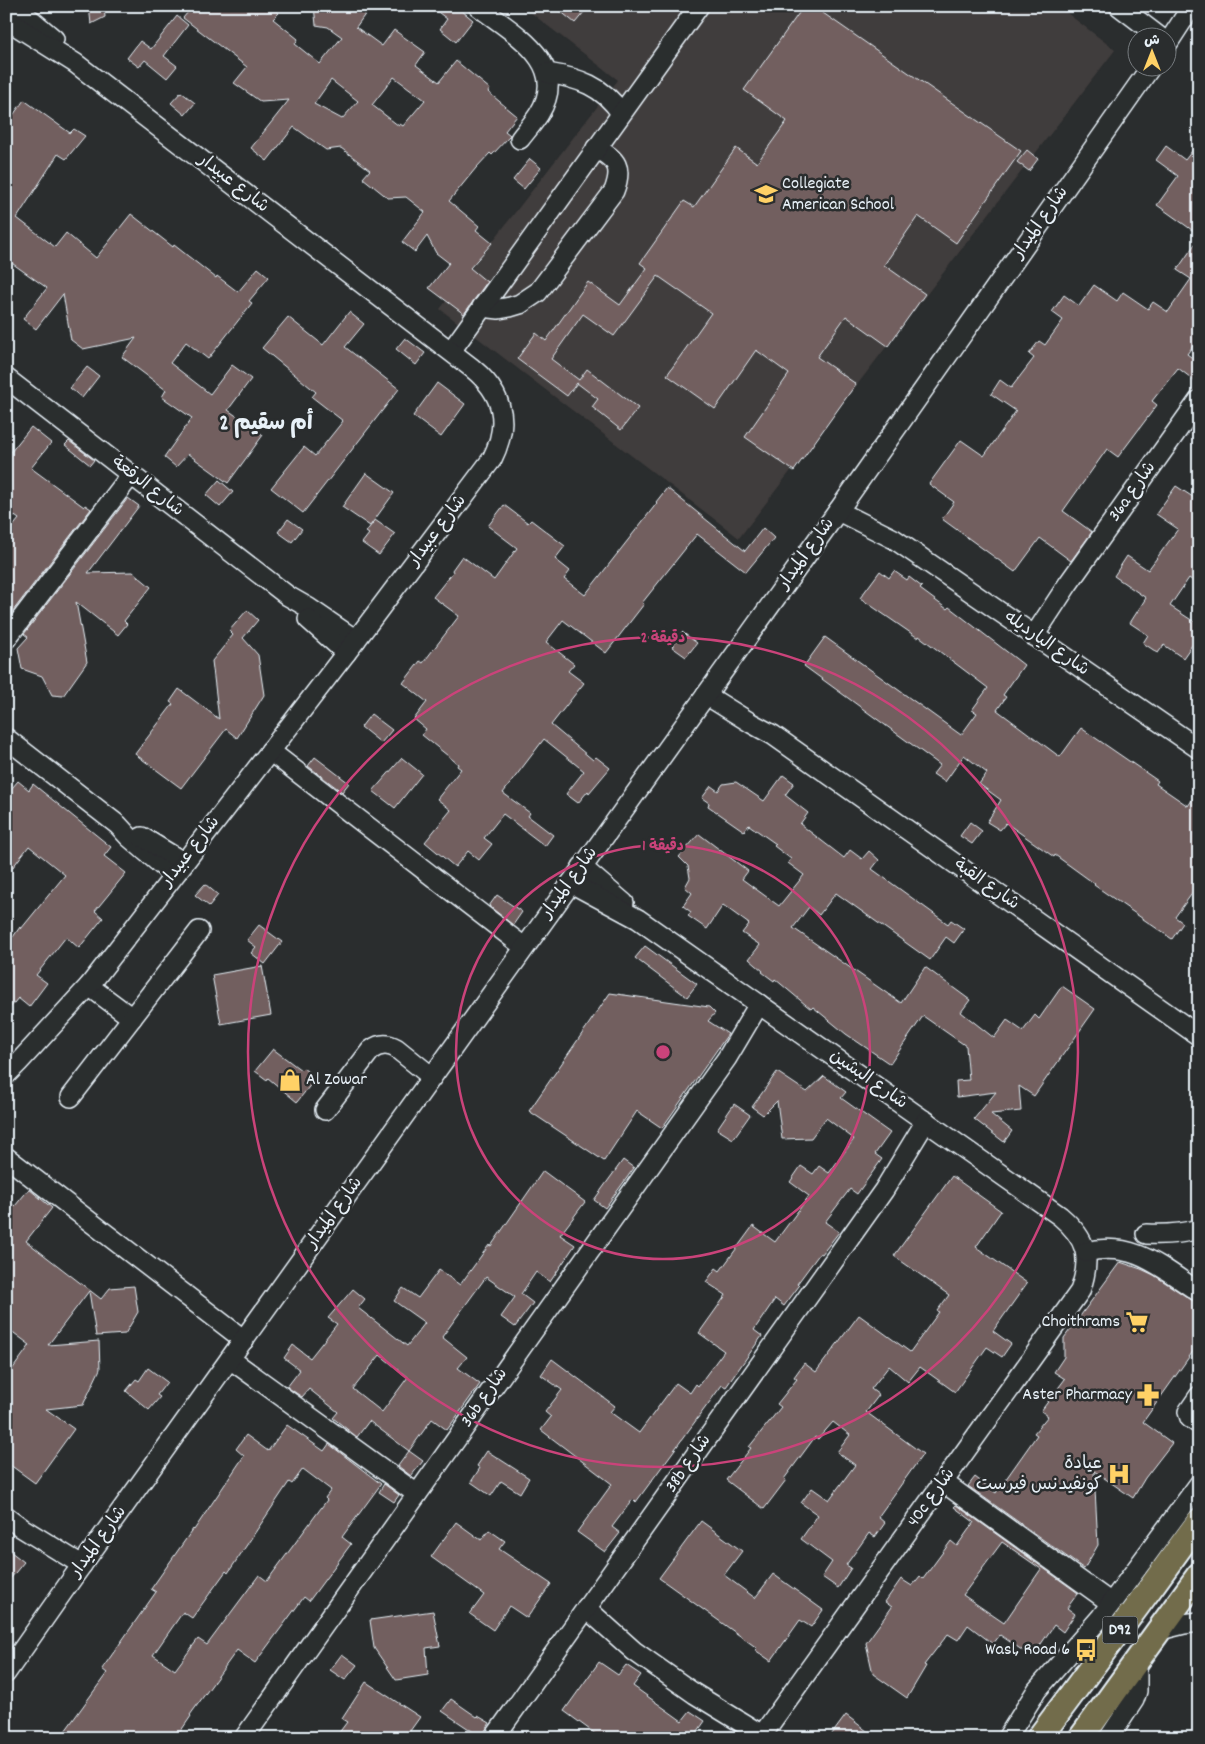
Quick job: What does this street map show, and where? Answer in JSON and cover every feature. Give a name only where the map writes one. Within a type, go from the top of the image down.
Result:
[{"type":"main road","name":"D92","points":[[1039,1738],[1199,1521]]},
{"type":"main road","name":"D92","points":[[1081,1738],[1199,1575]]},
{"type":"street","points":[[478,6],[535,51],[543,61],[547,73],[549,86],[546,100],[540,113],[520,139]]},
{"type":"street","points":[[451,351],[699,6]]},
{"type":"street","points":[[1108,6],[1131,28]]},
{"type":"street","points":[[1119,6],[1148,28]]},
{"type":"street","points":[[1178,28],[1192,6]]},
{"type":"street","name":"شارع عبيدار","points":[[6,1075],[89,986],[178,868],[351,646],[492,459],[502,431],[499,402],[492,388],[483,377],[75,62],[61,55],[17,19]]},
{"type":"street","points":[[547,73],[569,76],[584,81],[613,101],[621,113]]},
{"type":"street","name":"شارع الميدار","points":[[6,1673],[843,504],[1143,78]]},
{"type":"street","points":[[482,307],[499,309],[510,307],[520,304],[538,292],[614,191],[618,179],[617,168],[612,157],[596,148]]},
{"type":"street","name":"شارع الرقعة","points":[[6,378],[288,596],[309,620],[351,646]]},
{"type":"street","name":"36a شارع","points":[[1028,632],[1068,584],[1199,400]]},
{"type":"street","points":[[6,639],[131,475]]},
{"type":"street","name":"شارع اليارديله","points":[[843,504],[877,522],[894,539],[1028,632],[1197,745]]},
{"type":"street","name":"شارع القبة","points":[[710,689],[750,711],[773,734],[1199,1036]]},
{"type":"street","points":[[6,738],[118,825],[140,836],[178,868]]},
{"type":"street","points":[[270,751],[524,947]]},
{"type":"street","name":"شارع البشين","points":[[576,875],[622,901],[638,919],[1060,1216],[1072,1226],[1081,1238],[1086,1252]]},
{"type":"street","points":[[71,1097],[199,931]]},
{"type":"street","points":[[89,986],[132,1018]]},
{"type":"street","name":"36b شارع","points":[[244,1738],[727,1058],[765,1008]]},
{"type":"street","points":[[324,1110],[371,1050],[380,1045],[391,1045],[396,1048],[432,1077]]},
{"type":"street","name":"38b شارع","points":[[494,1738],[932,1125]]},
{"type":"street","points":[[6,1157],[244,1340]]},
{"type":"street","points":[[1146,1234],[1164,1235],[1199,1229]]},
{"type":"street","points":[[1086,1252],[1107,1248],[1138,1253],[1199,1292]]},
{"type":"street","name":"40c شارع","points":[[761,1737],[1080,1291],[1087,1265],[1086,1252]]},
{"type":"street","points":[[230,1359],[417,1494]]},
{"type":"street","points":[[943,1482],[1111,1603]]},
{"type":"street","points":[[1007,1738],[1037,1690],[1111,1603],[1199,1484]]},
{"type":"street","points":[[6,1516],[78,1571]]},
{"type":"street","points":[[581,1616],[761,1737]]},
{"type":"street","points":[[1160,1630],[1199,1622]]},
{"type":"street","points":[[1109,1738],[1134,1700],[1137,1691],[1137,1662]]},
{"type":"street","points":[[695,1694],[708,1709],[743,1738]]},
{"type":"shaded area","name":"Collegiate American School","points":[[522,6],[1058,6],[1115,50],[739,538],[440,309],[618,80]]},
{"type":"building","points":[[89,6],[104,6],[105,17],[91,24]]},
{"type":"building","points":[[193,6],[271,6],[279,13],[273,19],[298,39],[295,44],[320,64],[342,37],[328,27],[316,25],[314,6],[371,6],[356,27],[382,46],[394,30],[425,52],[416,65],[439,82],[456,61],[490,89],[488,92],[517,116],[505,131],[510,135],[509,137],[492,155],[490,153],[449,201],[479,226],[476,230],[492,243],[470,268],[487,282],[464,314],[429,288],[449,263],[436,253],[427,236],[415,252],[402,242],[425,212],[406,197],[388,198],[363,178],[370,170],[341,148],[326,150],[294,127],[267,161],[251,148],[289,100],[261,102],[234,83],[247,67],[183,18]],"holes":[[[394,77],[425,100],[403,126],[400,124],[399,126],[372,105]],[[331,80],[358,101],[342,119],[314,104]]]},
{"type":"building","points":[[430,6],[456,6],[473,20],[456,42],[440,29],[447,19]]},
{"type":"building","points":[[554,6],[589,6],[575,23]]},
{"type":"building","points":[[804,6],[813,6],[1021,151],[956,243],[918,216],[884,265],[925,294],[888,346],[846,316],[817,357],[856,384],[794,471],[745,437],[789,374],[756,350],[715,409],[667,375],[711,313],[658,276],[614,336],[583,314],[551,359],[579,380],[587,369],[638,408],[621,430],[592,407],[598,399],[577,383],[567,396],[517,359],[536,333],[546,341],[588,282],[620,305],[647,268],[640,263],[684,201],[694,207],[736,148],[757,163],[787,121],[744,90]]},
{"type":"building","points":[[177,16],[188,25],[164,56],[177,66],[167,78],[145,60],[139,67],[127,58],[140,41],[151,49]]},
{"type":"building","points":[[181,92],[195,103],[185,115],[171,103]]},
{"type":"building","points":[[24,100],[70,133],[74,129],[85,136],[66,159],[58,154],[17,218],[55,247],[66,233],[96,258],[131,214],[173,247],[174,245],[216,278],[217,276],[238,292],[258,268],[269,277],[249,301],[252,303],[208,359],[186,342],[170,363],[210,394],[232,365],[251,379],[228,410],[263,435],[228,483],[188,454],[176,467],[164,457],[192,418],[162,397],[166,390],[122,357],[136,338],[83,349],[71,340],[63,294],[36,329],[23,319],[47,288],[6,259],[6,125]]},
{"type":"building","points":[[1199,142],[1199,235],[1157,205],[1178,176],[1156,160],[1166,146],[1185,160]]},
{"type":"building","points":[[1027,150],[1038,159],[1029,171],[1017,162]]},
{"type":"building","points":[[530,159],[541,168],[524,189],[513,180]]},
{"type":"building","points":[[1199,238],[1199,338],[1187,354],[1199,363],[1199,384],[1178,368],[1152,401],[1157,405],[1118,457],[1107,449],[1063,511],[1092,532],[1071,561],[1040,538],[1015,572],[942,519],[954,502],[929,484],[961,440],[984,456],[1016,411],[991,394],[1000,380],[1011,388],[1034,358],[1029,354],[1039,341],[1045,345],[1063,320],[1052,312],[1064,295],[1079,306],[1094,285],[1117,301],[1123,292],[1148,309],[1153,302],[1168,312],[1191,279],[1177,270]]},
{"type":"building","points":[[349,312],[364,324],[345,347],[399,389],[303,513],[271,488],[304,447],[315,456],[343,421],[312,397],[316,392],[262,348],[288,317],[323,345]]},
{"type":"building","points":[[405,338],[425,353],[416,365],[396,349]]},
{"type":"building","points":[[87,367],[99,376],[82,398],[70,388]]},
{"type":"building","points":[[437,383],[465,404],[441,437],[413,416]]},
{"type":"building","points":[[31,427],[51,443],[31,468],[84,507],[85,505],[91,509],[6,620],[6,535],[19,519],[6,510],[6,458]]},
{"type":"building","points":[[69,441],[94,460],[90,465],[65,445]]},
{"type":"building","points":[[366,473],[394,493],[370,526],[342,507]]},
{"type":"building","points":[[219,480],[233,492],[220,507],[206,495]]},
{"type":"building","points":[[1176,486],[1199,501],[1199,585],[1189,578],[1170,606],[1199,625],[1199,635],[1183,658],[1164,645],[1158,653],[1143,643],[1148,635],[1130,623],[1146,598],[1114,576],[1127,556],[1148,570],[1178,529],[1156,514]]},
{"type":"building","points":[[667,488],[745,551],[763,528],[774,538],[746,572],[697,534],[642,603],[644,604],[606,653],[563,620],[546,642],[574,664],[568,671],[584,683],[551,725],[593,760],[596,757],[610,768],[578,803],[566,794],[584,771],[544,739],[503,793],[530,813],[528,816],[553,835],[545,846],[503,814],[484,838],[492,844],[479,860],[468,851],[455,867],[425,842],[451,810],[437,799],[461,769],[457,766],[458,764],[422,735],[426,729],[414,719],[427,702],[403,683],[420,661],[423,663],[459,616],[433,597],[453,572],[452,570],[462,556],[494,580],[517,548],[488,526],[504,505],[528,523],[531,520],[565,546],[555,559],[570,571],[564,579],[585,595]]},
{"type":"building","points":[[128,498],[139,506],[88,573],[133,572],[151,587],[124,621],[127,624],[118,635],[76,602],[87,662],[63,696],[52,695],[42,676],[22,669],[18,648],[28,637],[24,634]]},
{"type":"building","points":[[288,519],[302,529],[292,542],[278,532]]},
{"type":"building","points":[[375,520],[395,534],[379,555],[362,543],[369,534],[366,532]]},
{"type":"building","points":[[880,571],[889,578],[894,571],[907,580],[909,577],[922,587],[920,589],[947,609],[949,607],[1024,665],[1003,695],[1006,697],[997,710],[1060,757],[1081,728],[1158,781],[1156,784],[1188,806],[1199,790],[1199,884],[1175,917],[1183,923],[1172,939],[1094,885],[1055,855],[1054,857],[1006,823],[1000,830],[987,822],[1001,800],[979,784],[987,773],[964,755],[945,782],[933,774],[940,765],[804,666],[825,637],[961,735],[977,713],[972,710],[988,688],[919,636],[918,638],[860,598]]},
{"type":"building","points":[[247,610],[258,620],[243,638],[258,655],[264,695],[237,738],[226,729],[181,788],[135,754],[173,704],[170,702],[179,689],[219,719],[212,661],[233,635],[229,631]]},
{"type":"building","points":[[682,632],[697,643],[686,657],[672,647]]},
{"type":"building","points":[[371,714],[392,730],[381,743],[361,727]]},
{"type":"building","points":[[315,757],[349,783],[342,792],[308,766]]},
{"type":"building","points":[[402,758],[422,774],[395,808],[373,791]]},
{"type":"building","points":[[783,775],[794,783],[785,795],[808,813],[800,824],[844,858],[850,850],[862,859],[869,851],[879,860],[872,869],[948,924],[951,920],[964,929],[954,943],[946,937],[930,960],[836,893],[819,915],[809,907],[793,928],[901,1003],[925,967],[970,1000],[961,1012],[994,1038],[1007,1020],[1023,1031],[1035,1015],[1039,1019],[1062,986],[1095,1009],[1034,1096],[1019,1086],[1021,1111],[991,1114],[1012,1131],[1004,1142],[974,1119],[996,1092],[957,1097],[956,1081],[969,1080],[966,1046],[923,1016],[890,1064],[846,1034],[813,1007],[811,1009],[775,979],[774,981],[762,972],[749,959],[760,945],[742,933],[749,924],[723,905],[707,929],[688,916],[691,912],[683,906],[692,893],[685,887],[690,878],[688,866],[679,857],[699,834],[748,871],[742,879],[779,906],[804,875],[788,863],[791,859],[774,846],[776,844],[749,825],[744,831],[708,806],[709,803],[702,798],[711,786],[718,791],[723,784],[736,782],[764,801]]},
{"type":"building","points":[[18,781],[29,790],[33,784],[111,847],[104,856],[126,873],[95,911],[103,918],[79,948],[66,937],[36,975],[47,983],[29,1007],[18,998],[6,1013],[6,931],[13,937],[65,875],[29,846],[6,876],[6,795]]},
{"type":"building","points":[[970,822],[982,831],[972,844],[960,836]]},
{"type":"building","points":[[205,884],[218,895],[209,906],[195,895]]},
{"type":"building","points":[[497,895],[522,912],[513,925],[489,906]]},
{"type":"building","points":[[259,925],[282,942],[265,964],[251,953],[256,947],[247,940]]},
{"type":"building","points":[[645,946],[697,984],[687,997],[635,958]]},
{"type":"building","points":[[262,966],[271,1015],[221,1024],[212,975]]},
{"type":"building","points":[[610,993],[709,1007],[715,1013],[708,1021],[728,1034],[662,1128],[637,1111],[604,1161],[529,1111]]},
{"type":"building","points":[[273,1049],[301,1070],[303,1068],[316,1078],[297,1102],[268,1078],[267,1080],[255,1071]]},
{"type":"building","points":[[777,1072],[807,1092],[824,1076],[846,1092],[841,1098],[890,1133],[875,1154],[882,1159],[857,1194],[850,1189],[825,1222],[839,1232],[822,1254],[820,1253],[797,1284],[799,1286],[784,1306],[775,1299],[754,1330],[762,1336],[726,1387],[722,1385],[636,1502],[633,1499],[612,1527],[620,1533],[605,1552],[577,1532],[612,1484],[541,1430],[551,1417],[545,1412],[562,1390],[541,1375],[552,1359],[615,1406],[610,1412],[639,1433],[676,1383],[690,1393],[696,1384],[698,1386],[724,1351],[699,1333],[726,1295],[706,1282],[716,1268],[720,1271],[753,1226],[775,1242],[809,1196],[790,1182],[801,1166],[813,1174],[819,1166],[829,1173],[854,1139],[826,1118],[811,1138],[782,1139],[777,1101],[763,1115],[752,1107]]},
{"type":"building","points":[[734,1104],[750,1115],[733,1139],[717,1129]]},
{"type":"building","points":[[623,1160],[634,1168],[605,1208],[594,1200]]},
{"type":"building","points":[[543,1171],[585,1202],[560,1235],[575,1245],[550,1282],[536,1272],[521,1294],[533,1303],[515,1327],[501,1317],[515,1297],[486,1277],[442,1337],[467,1357],[458,1368],[480,1384],[447,1430],[432,1419],[409,1451],[369,1421],[357,1437],[333,1418],[338,1412],[309,1389],[302,1397],[287,1387],[300,1370],[284,1358],[293,1345],[310,1358],[337,1324],[328,1318],[353,1289],[365,1299],[358,1308],[407,1346],[425,1323],[394,1301],[403,1288],[418,1298],[439,1270],[460,1285],[489,1245],[491,1246]],"holes":[[[380,1355],[408,1377],[382,1412],[353,1389]]]},
{"type":"building","points":[[952,1176],[1001,1211],[976,1247],[1027,1283],[993,1331],[1011,1344],[1002,1357],[987,1347],[955,1392],[920,1367],[908,1382],[889,1366],[871,1389],[879,1395],[866,1412],[923,1454],[878,1517],[885,1523],[875,1537],[869,1533],[846,1565],[851,1568],[838,1588],[822,1577],[832,1562],[801,1539],[818,1515],[801,1503],[812,1488],[829,1500],[855,1465],[837,1452],[850,1435],[833,1422],[818,1439],[815,1437],[764,1509],[726,1480],[781,1407],[777,1404],[797,1379],[794,1377],[804,1363],[816,1372],[859,1315],[910,1352],[949,1295],[894,1256]]},
{"type":"building","points":[[29,1189],[52,1208],[26,1241],[101,1299],[110,1288],[134,1286],[138,1312],[125,1334],[96,1336],[89,1291],[48,1345],[99,1341],[100,1369],[83,1405],[46,1409],[74,1429],[35,1483],[6,1462],[6,1378],[30,1345],[6,1327],[6,1200],[15,1206]]},
{"type":"building","points":[[1120,1262],[1154,1275],[1199,1305],[1199,1343],[1143,1422],[1172,1443],[1145,1478],[1133,1498],[1094,1471],[1098,1545],[1084,1569],[968,1486],[975,1477],[996,1493],[1037,1435],[1034,1433],[1048,1416],[1041,1411],[1065,1379],[1054,1372],[1064,1357],[1064,1338]]},
{"type":"building","points":[[148,1368],[167,1382],[157,1395],[160,1397],[149,1410],[126,1391],[136,1379],[139,1381]]},
{"type":"building","points":[[287,1425],[324,1451],[329,1444],[381,1484],[342,1537],[351,1544],[309,1601],[304,1597],[255,1663],[237,1650],[190,1715],[176,1738],[60,1738],[107,1673],[102,1669],[156,1592],[151,1589],[244,1456],[236,1449],[246,1435],[268,1451]],"holes":[[[303,1469],[331,1490],[325,1498],[327,1500],[267,1581],[259,1575],[207,1645],[198,1639],[175,1670],[153,1655],[183,1612],[192,1618],[226,1571],[228,1573],[289,1482],[292,1484]]]},
{"type":"building","points":[[409,1451],[423,1461],[411,1476],[398,1466]]},
{"type":"building","points":[[487,1451],[529,1478],[520,1493],[501,1481],[491,1496],[471,1482],[480,1468],[477,1466]]},
{"type":"building","points":[[384,1484],[399,1495],[394,1502],[379,1492]]},
{"type":"building","points":[[956,1505],[1078,1593],[1067,1608],[1075,1614],[1063,1632],[1054,1625],[1032,1657],[1000,1635],[993,1644],[968,1625],[958,1640],[948,1634],[924,1665],[926,1666],[907,1698],[873,1674],[866,1643],[892,1607],[885,1602],[901,1579],[912,1586],[920,1576],[923,1579],[951,1541],[957,1546],[974,1522],[954,1507]],"holes":[[[1002,1542],[1041,1569],[1004,1623],[963,1595]]]},
{"type":"building","points":[[701,1521],[742,1551],[724,1575],[755,1598],[773,1574],[823,1610],[811,1627],[800,1620],[771,1661],[755,1650],[757,1648],[659,1578]]},
{"type":"building","points":[[456,1522],[481,1540],[489,1530],[505,1541],[499,1549],[551,1584],[527,1618],[509,1606],[493,1630],[470,1614],[484,1595],[431,1557]]},
{"type":"building","points":[[6,1548],[24,1562],[6,1584]]},
{"type":"building","points":[[433,1611],[440,1646],[426,1648],[428,1675],[396,1680],[374,1648],[370,1620]]},
{"type":"building","points":[[342,1654],[357,1665],[345,1680],[330,1670]]},
{"type":"building","points":[[599,1662],[618,1675],[626,1665],[641,1675],[633,1686],[682,1721],[690,1711],[705,1721],[693,1738],[601,1738],[564,1711]]},
{"type":"building","points":[[366,1682],[420,1717],[405,1738],[335,1738],[347,1722],[342,1719]]},
{"type":"building","points":[[451,1699],[477,1717],[490,1723],[481,1737],[442,1711]]},
{"type":"building","points":[[846,1715],[876,1738],[829,1738]]},
{"type":"place","name":"Collegiate American School","points":[[766,194]]},
{"type":"place","name":"Al Zowar","points":[[290,1080]]},
{"type":"place","name":"Choithrams","points":[[1137,1322]]},
{"type":"place","name":"Aster Pharmacy","points":[[1148,1395]]},
{"type":"place","name":"عيادة كونفيدنس فيرست","points":[[1119,1474]]},
{"type":"place","name":"Wasl, Road 6","points":[[1086,1650]]},
{"type":"district","name":"أم سقيم 2","points":[[266,424]]}]
